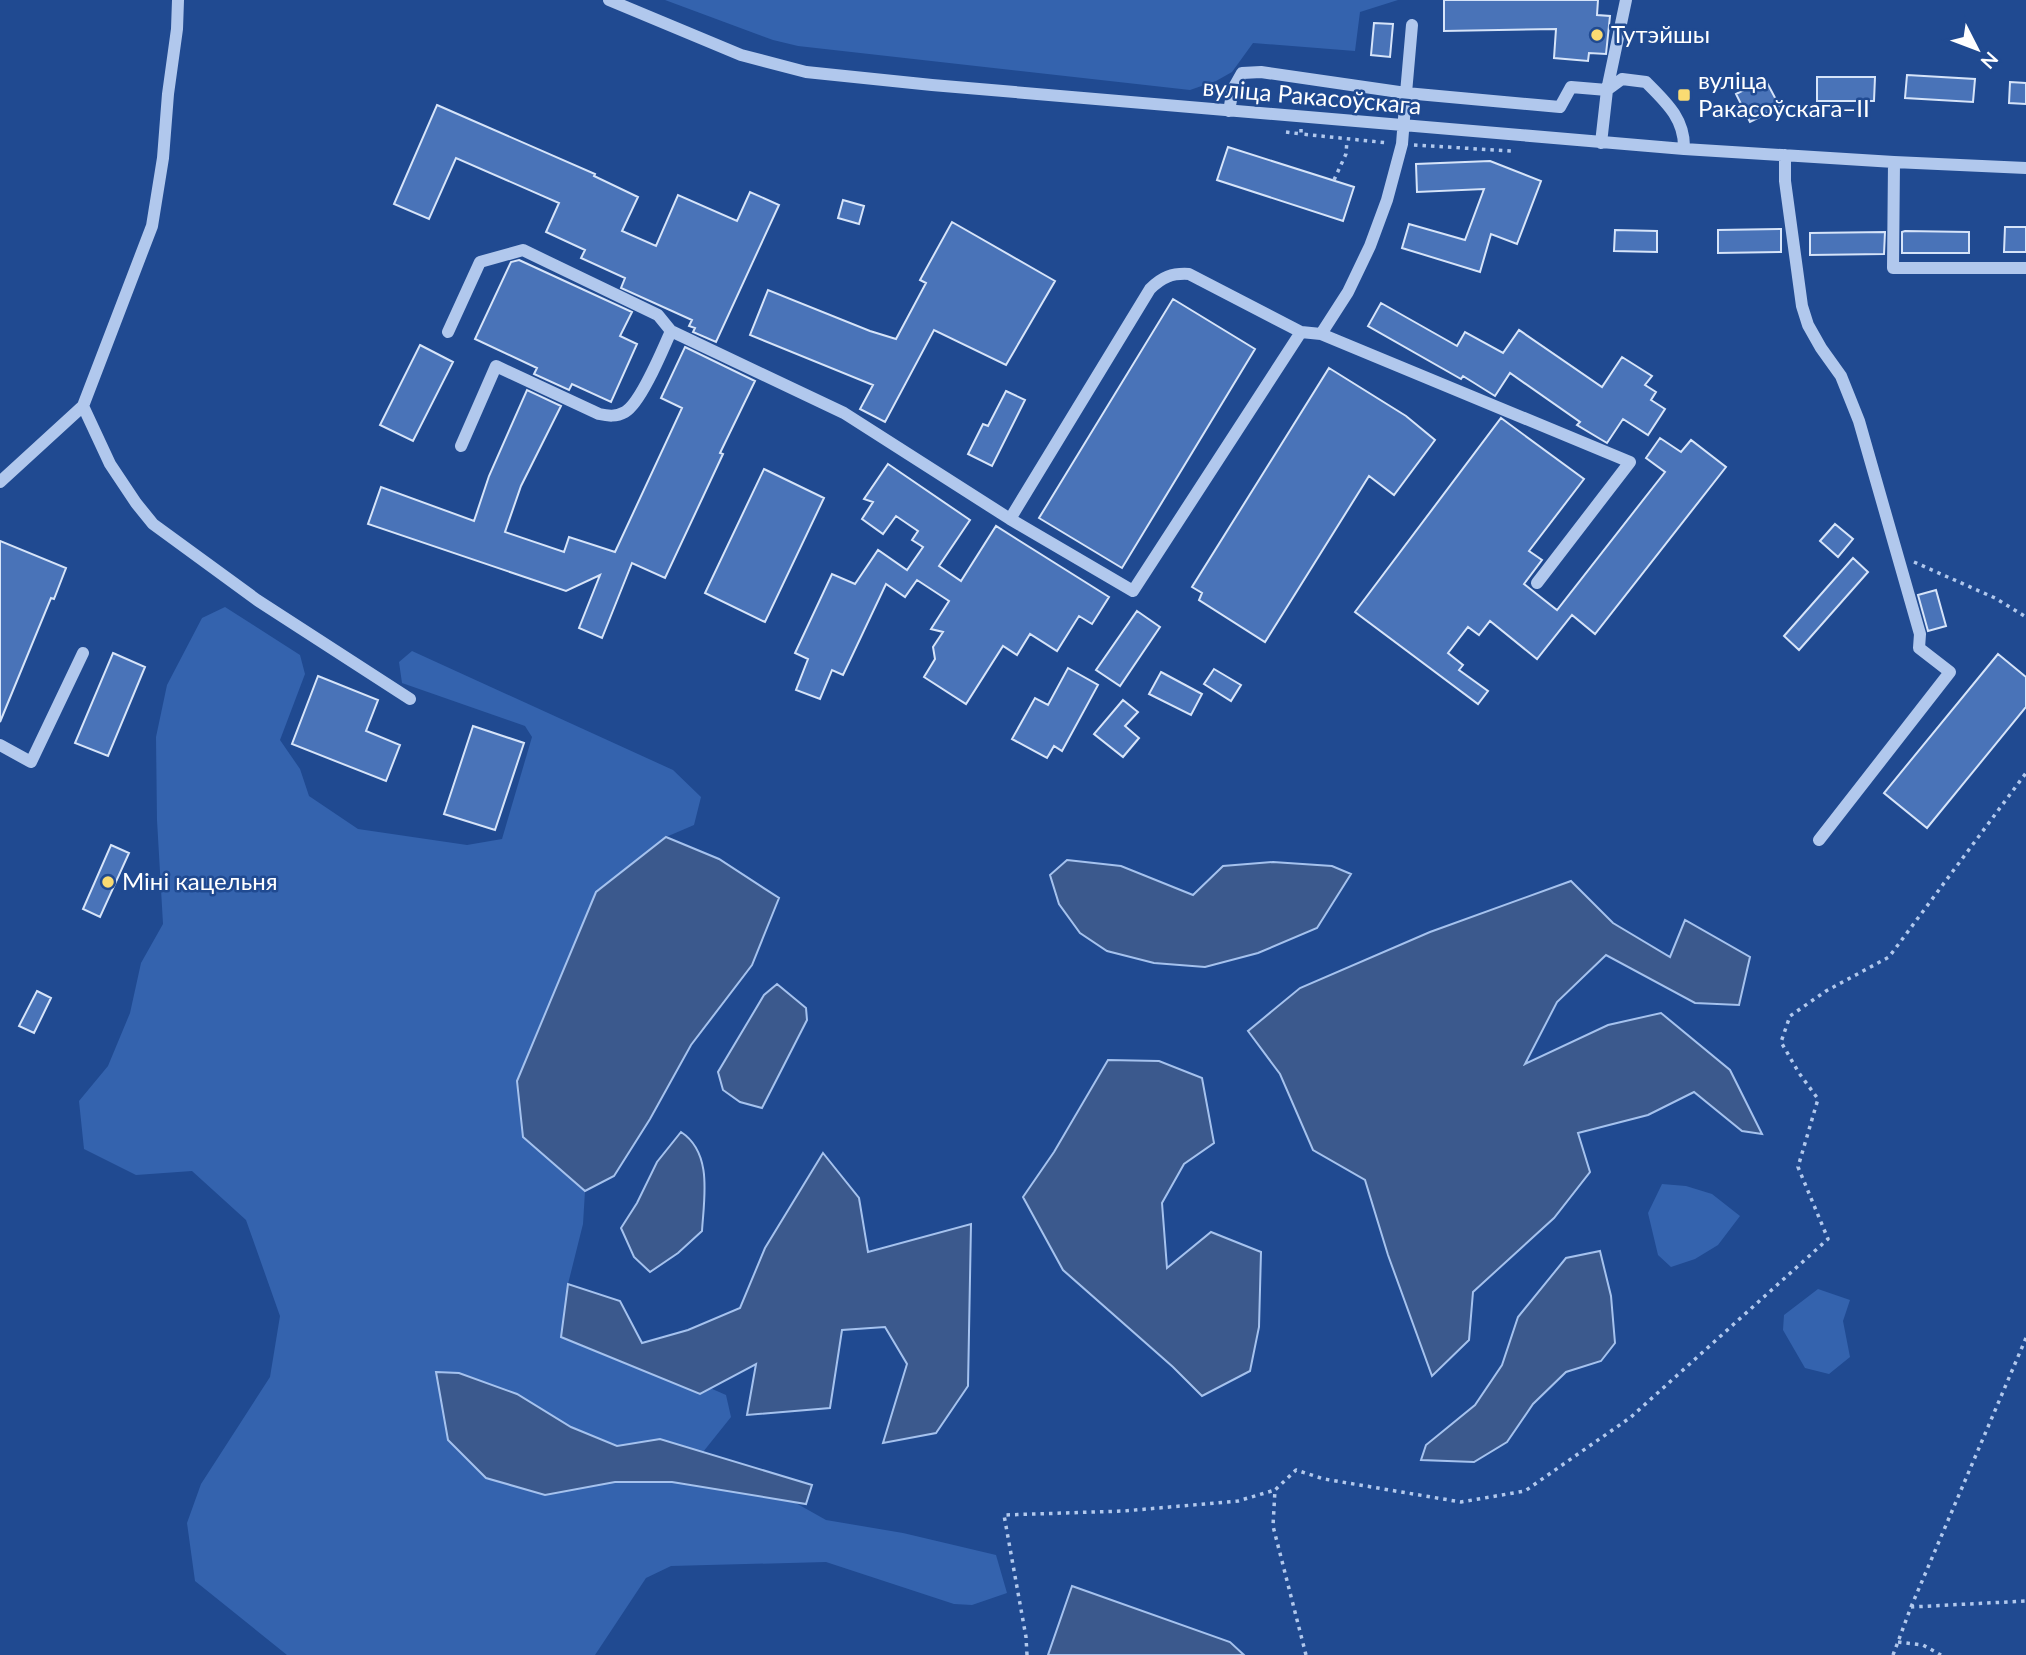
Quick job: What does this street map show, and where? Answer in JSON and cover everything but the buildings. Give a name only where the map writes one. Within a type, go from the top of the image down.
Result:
[{"type":"street","points":[[0,482],[83,407],[152,226],[163,158],[178,0]]},
{"type":"street","name":"вуліца Ракасоўскага","points":[[609,0],[741,55],[806,72],[1601,143],[2026,168]]},
{"type":"street","points":[[1601,143],[1607,90],[1626,0]]},
{"type":"street","points":[[1321,334],[1348,292],[1370,246],[1387,200],[1402,144],[1412,24]]},
{"type":"street","points":[[1229,111],[1233,89],[1242,73],[1261,72],[1406,93],[1560,107],[1571,87],[1607,90],[1622,79],[1646,82],[1678,119],[1685,136],[1684,149]]},
{"type":"street","points":[[1785,155],[1785,181],[1802,306],[1808,325],[1841,376],[1859,421],[1920,634],[1919,648],[1950,672],[1819,840]]},
{"type":"street","points":[[1894,162],[1893,268],[2026,268]]},
{"type":"street","points":[[448,332],[480,262],[523,250],[659,315],[671,331],[844,413],[1010,519],[1133,591],[1301,332]]},
{"type":"street","points":[[1010,519],[1150,289],[1160,279],[1171,274],[1189,274],[1301,332],[1321,334],[1630,462],[1537,583]]},
{"type":"street","points":[[460,446],[496,366],[599,414],[611,417],[624,413],[637,401],[671,331]]},
{"type":"street","points":[[83,407],[110,464],[153,524],[257,600],[410,699]]},
{"type":"street","points":[[0,745],[31,762],[83,653]]},
{"type":"path","points":[[1334,180],[1346,154],[1347,139]]},
{"type":"path","points":[[1896,554],[1995,598],[2026,617]]},
{"type":"path","points":[[1027,1655],[1004,1515],[1124,1511],[1238,1501],[1275,1490],[1296,1470],[1324,1479],[1461,1502],[1525,1491],[1631,1417],[1828,1239],[1798,1167],[1818,1099],[1781,1042],[1790,1016],[1826,991],[1889,957],[2026,773]]},
{"type":"path","points":[[1893,1655],[2026,1338]]},
{"type":"path","points":[[1275,1490],[1273,1526],[1306,1655]]},
{"type":"path","points":[[1911,1607],[2026,1601]]},
{"type":"path","points":[[1898,1642],[1923,1645],[1941,1655]]},
{"type":"shaded area","points":[[665,0],[1398,0],[1360,12],[1355,51],[1253,43],[1232,72],[1190,90],[798,46],[773,40]]},
{"type":"shaded area","points":[[225,607],[300,655],[305,674],[280,740],[300,769],[309,796],[358,829],[467,845],[502,839],[532,737],[525,726],[402,683],[399,662],[412,651],[673,770],[701,797],[694,825],[666,837],[523,1137],[585,1191],[583,1224],[568,1284],[561,1337],[700,1393],[710,1388],[726,1395],[731,1417],[703,1452],[660,1439],[617,1446],[571,1427],[517,1394],[459,1373],[545,1495],[615,1482],[673,1482],[794,1502],[826,1520],[903,1533],[996,1555],[1007,1593],[972,1605],[954,1604],[826,1562],[671,1566],[646,1578],[595,1655],[287,1655],[195,1581],[187,1523],[201,1484],[270,1377],[280,1316],[246,1220],[192,1171],[136,1175],[84,1149],[79,1101],[108,1066],[130,1013],[141,963],[163,924],[157,820],[156,737],[167,685],[202,618]]},
{"type":"shaded area","points":[[666,837],[719,859],[779,898],[752,965],[691,1045],[650,1119],[614,1176],[585,1191],[523,1137],[517,1081],[596,892]]},
{"type":"shaded area","points":[[1067,860],[1121,866],[1193,895],[1223,866],[1273,862],[1332,866],[1351,874],[1317,928],[1258,953],[1205,967],[1154,963],[1107,951],[1080,933],[1059,904],[1050,875]]},
{"type":"shaded area","points":[[1571,881],[1613,923],[1670,957],[1685,920],[1750,957],[1739,1005],[1695,1003],[1606,955],[1557,1002],[1525,1064],[1608,1025],[1661,1013],[1730,1070],[1762,1134],[1742,1131],[1694,1092],[1648,1115],[1578,1133],[1590,1172],[1554,1218],[1473,1292],[1469,1340],[1432,1376],[1388,1255],[1365,1180],[1313,1150],[1280,1074],[1248,1031],[1300,988],[1430,932]]},
{"type":"shaded area","points":[[777,984],[806,1008],[807,1020],[762,1108],[740,1102],[723,1090],[718,1072],[764,995]]},
{"type":"shaded area","points":[[1108,1060],[1159,1061],[1202,1078],[1214,1143],[1184,1164],[1162,1203],[1167,1268],[1211,1232],[1261,1252],[1259,1327],[1250,1371],[1202,1396],[1063,1270],[1023,1197],[1054,1152]]},
{"type":"shaded area","points":[[681,1132],[691,1141],[702,1164],[705,1191],[702,1231],[678,1253],[650,1272],[634,1257],[621,1228],[657,1162]]},
{"type":"shaded area","points":[[823,1153],[859,1198],[868,1252],[971,1224],[968,1386],[936,1433],[883,1443],[907,1364],[885,1327],[842,1330],[830,1408],[747,1415],[756,1364],[700,1394],[561,1337],[568,1284],[620,1301],[642,1343],[688,1330],[740,1308],[765,1248]]},
{"type":"shaded area","points":[[1662,1184],[1686,1186],[1712,1194],[1740,1216],[1718,1245],[1695,1259],[1671,1267],[1658,1255],[1648,1213]]},
{"type":"shaded area","points":[[1600,1251],[1611,1296],[1615,1343],[1601,1361],[1566,1372],[1533,1404],[1507,1442],[1474,1462],[1421,1460],[1426,1445],[1475,1405],[1502,1365],[1518,1317],[1566,1258]]},
{"type":"shaded area","points":[[1818,1289],[1850,1300],[1843,1321],[1850,1357],[1829,1374],[1805,1368],[1783,1330],[1784,1315]]},
{"type":"shaded area","points":[[436,1372],[459,1373],[517,1394],[571,1427],[617,1446],[660,1439],[812,1485],[806,1504],[672,1482],[615,1482],[545,1495],[486,1478],[448,1440]]},
{"type":"shaded area","points":[[1072,1586],[1230,1642],[1244,1655],[1048,1655]]},
{"type":"place","name":"Тутэйшы","points":[[1597,35]]},
{"type":"place","name":"вуліца Ракасоўскага–II","points":[[1684,95]]},
{"type":"place","name":"Міні кацельня","points":[[108,882]]}]
